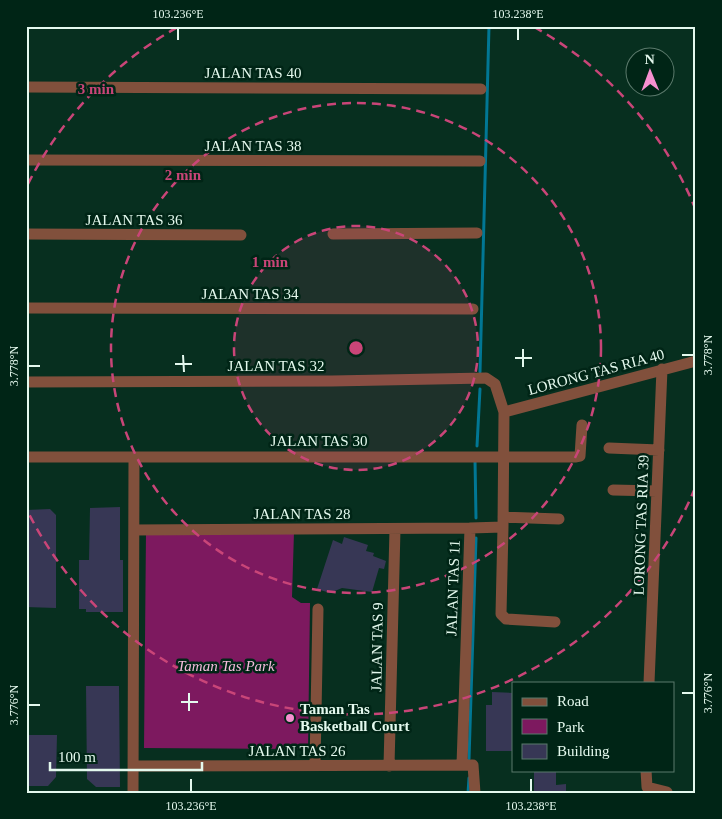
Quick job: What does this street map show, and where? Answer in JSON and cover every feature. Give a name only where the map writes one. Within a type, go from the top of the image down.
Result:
[{"type":"street","name":"JALAN TAS 40","points":[[26,87],[480,89]]},
{"type":"street","name":"JALAN TAS 38","points":[[26,160],[480,161]]},
{"type":"street","points":[[334,234],[477,233]]},
{"type":"street","name":"JALAN TAS 36","points":[[26,234],[241,235]]},
{"type":"street","name":"JALAN TAS 34","points":[[26,308],[473,309]]},
{"type":"street","name":"LORONG TAS RIA 40","points":[[504,412],[662,369],[696,362]]},
{"type":"street","name":"LORONG TAS RIA 39","points":[[649,682],[662,369]]},
{"type":"street","name":"JALAN TAS 32","points":[[26,382],[332,381],[486,378],[495,384],[504,412]]},
{"type":"street","points":[[504,412],[500,614],[506,619],[555,622]]},
{"type":"street","name":"JALAN TAS 30","points":[[26,457],[504,456],[569,458],[580,456],[582,425]]},
{"type":"street","points":[[609,448],[659,450]]},
{"type":"street","points":[[133,793],[134,457]]},
{"type":"street","points":[[613,490],[657,491]]},
{"type":"street","name":"JALAN TAS 11","points":[[462,765],[470,528],[503,522],[559,519]]},
{"type":"street","name":"JALAN TAS 28","points":[[134,530],[470,528]]},
{"type":"street","name":"JALAN TAS 9","points":[[390,766],[395,529]]},
{"type":"street","points":[[315,765],[318,609]]},
{"type":"street","points":[[462,765],[474,766],[475,793]]},
{"type":"street","name":"JALAN TAS 26","points":[[133,766],[462,765]]},
{"type":"street","points":[[646,772],[647,788],[666,792]]},
{"type":"green space","name":"Taman Tas Park","points":[[146,531],[294,532],[292,597],[301,603],[310,603],[308,749],[144,748]]},
{"type":"building","points":[[120,507],[120,560],[123,560],[123,612],[86,612],[86,609],[79,609],[79,560],[89,560],[90,508]]},
{"type":"building","points":[[50,509],[56,515],[56,608],[26,607],[26,510]]},
{"type":"building","points":[[344,537],[368,545],[366,551],[374,553],[373,556],[386,561],[384,569],[379,568],[372,592],[342,588],[330,593],[317,589],[333,540],[342,544]]},
{"type":"building","points":[[86,686],[119,686],[120,787],[96,787],[87,779]]},
{"type":"building","points":[[492,692],[512,693],[512,751],[486,751],[486,705],[492,705]]},
{"type":"building","points":[[26,735],[57,735],[56,777],[48,786],[26,786]]},
{"type":"building","points":[[534,772],[556,772],[556,785],[566,784],[566,793],[534,793]]},
{"type":"waterway","points":[[480,372],[489,26]]},
{"type":"waterway","points":[[477,446],[480,389]]},
{"type":"waterway","points":[[475,460],[476,518]]},
{"type":"waterway","points":[[469,759],[476,538]]},
{"type":"waterway","points":[[468,793],[469,778]]},
{"type":"place","name":"Taman Tas Basketball Court","points":[[290,718]]}]
